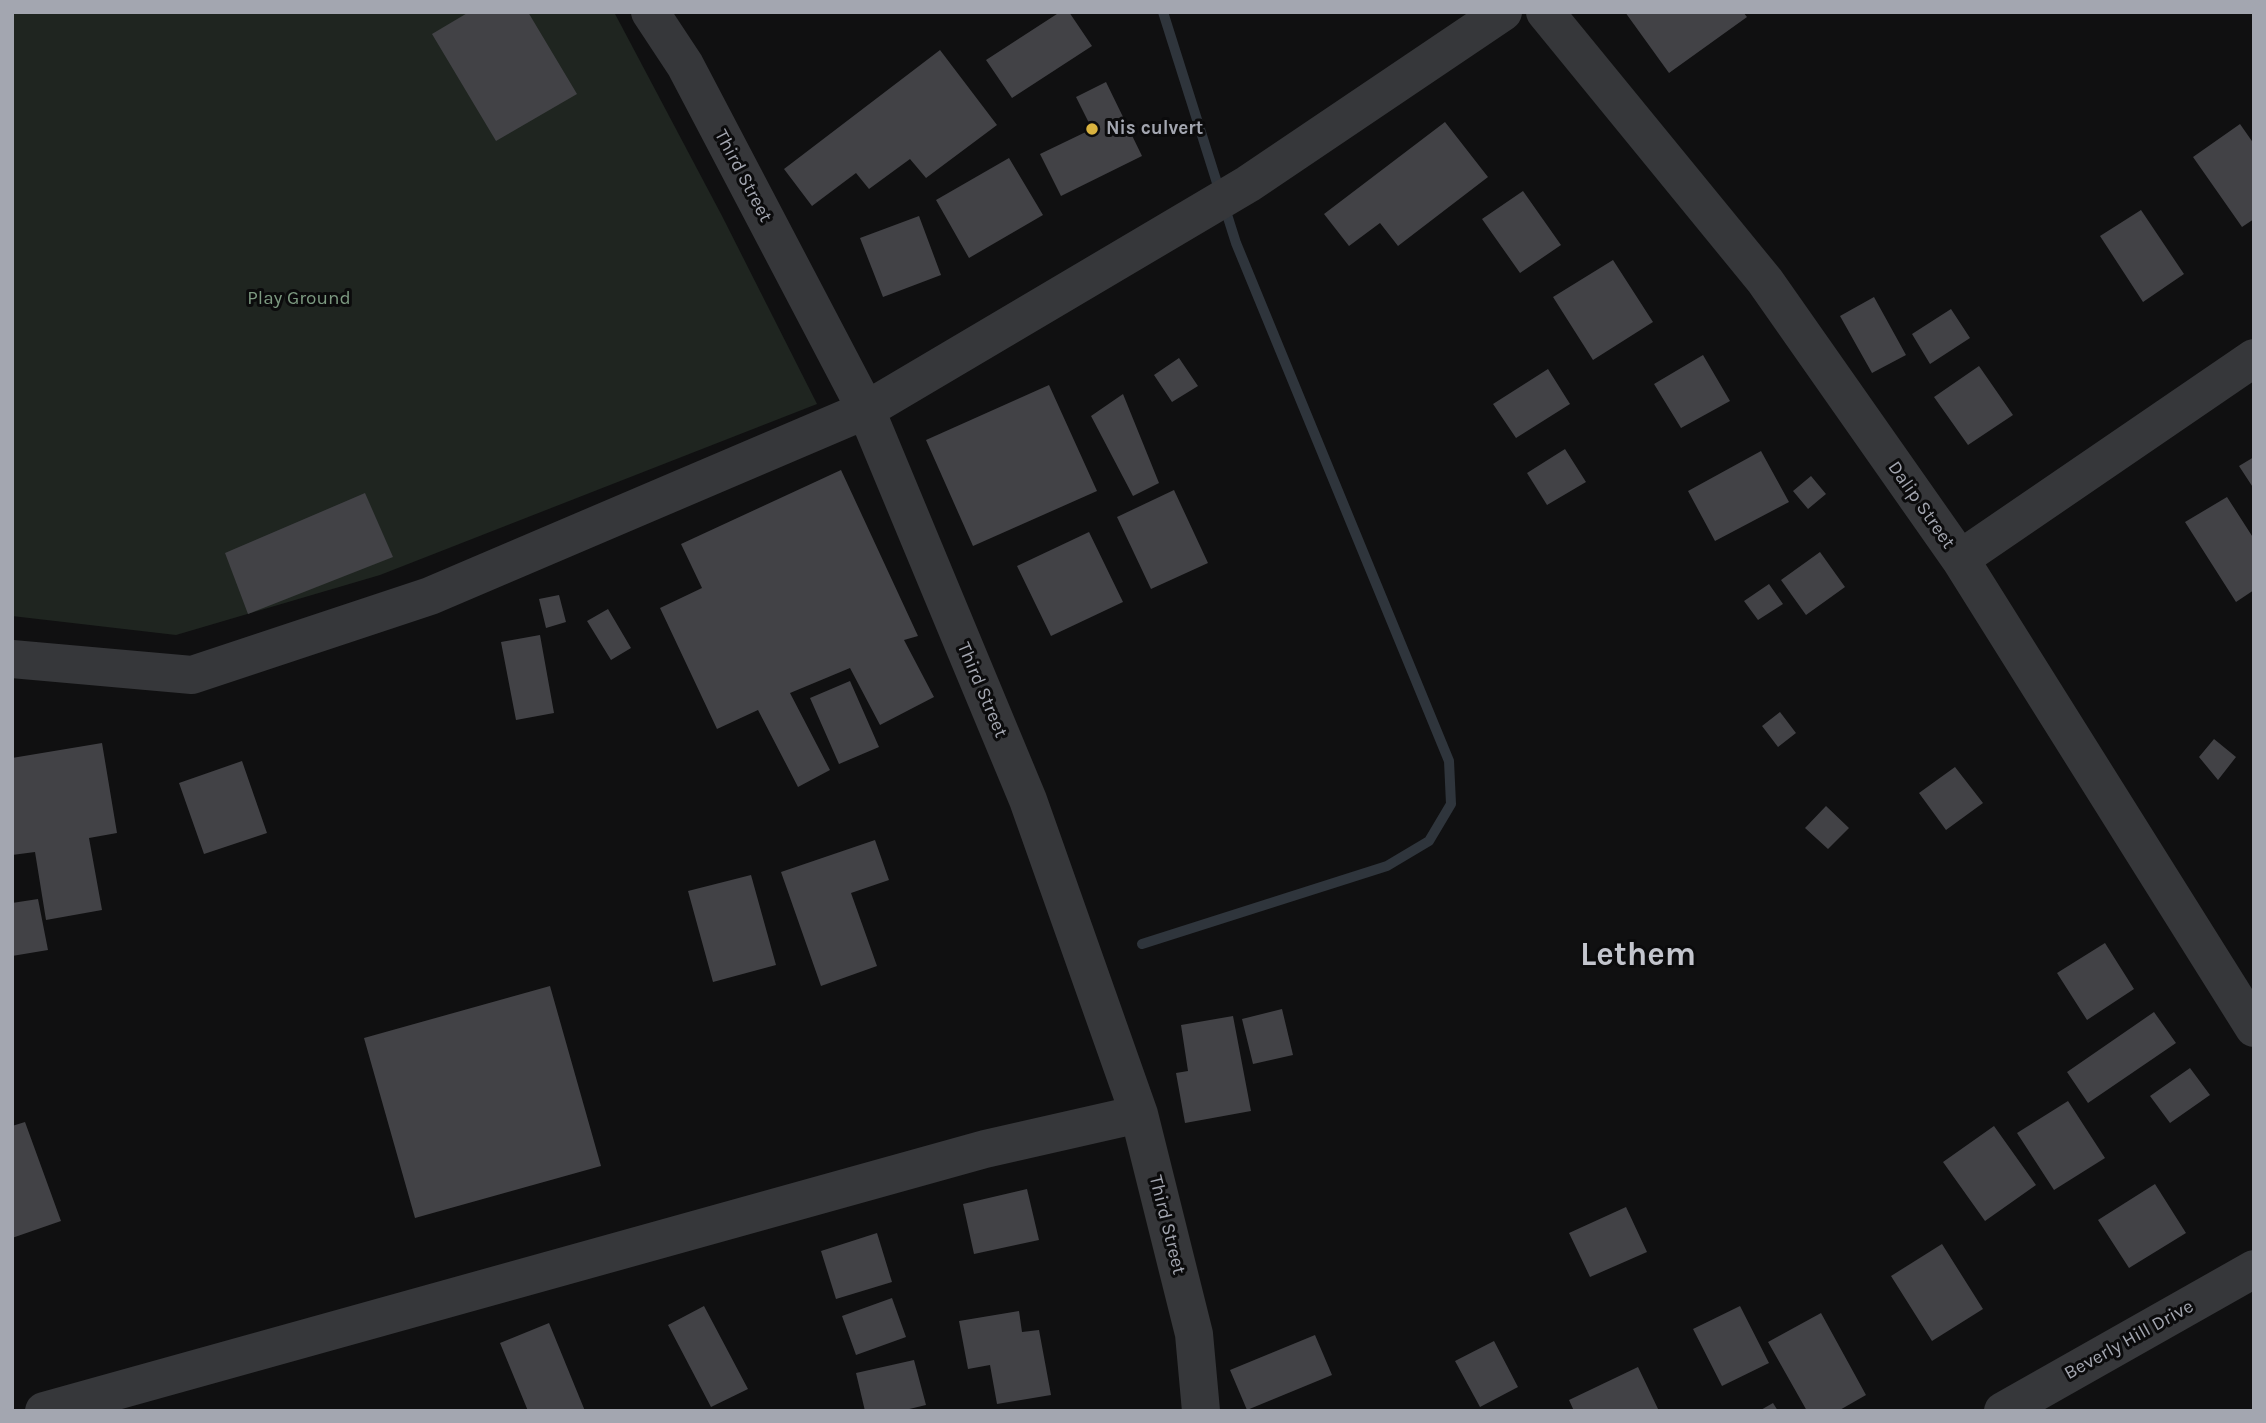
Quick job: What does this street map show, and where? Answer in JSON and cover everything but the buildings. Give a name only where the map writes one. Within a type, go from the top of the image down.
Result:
[{"type":"street","name":"Third Street","points":[[650,12],[685,65],[866,410],[1028,800],[1139,1114],[1194,1334],[1201,1411]]},
{"type":"street","points":[[12,659],[192,675],[430,596],[866,410],[1222,199],[1503,12]]},
{"type":"street","name":"Dalip Street","points":[[1545,12],[1765,281],[1960,559],[2254,1028]]},
{"type":"street","points":[[1960,559],[2254,358]]},
{"type":"street","points":[[44,1411],[985,1149],[1139,1114]]},
{"type":"street","name":"Beverly Hill Drive","points":[[2003,1411],[2254,1269]]},
{"type":"green space","name":"Play Ground","points":[[12,12],[614,12],[817,404],[380,575],[176,635],[12,616]]},
{"type":"waterway","points":[[1142,944],[1387,866],[1429,841],[1451,804],[1449,761],[1236,243],[1163,12]]},
{"type":"place","name":"Nis culvert","points":[[1092,129]]},
{"type":"district","name":"Lethem","points":[[1638,956]]}]
